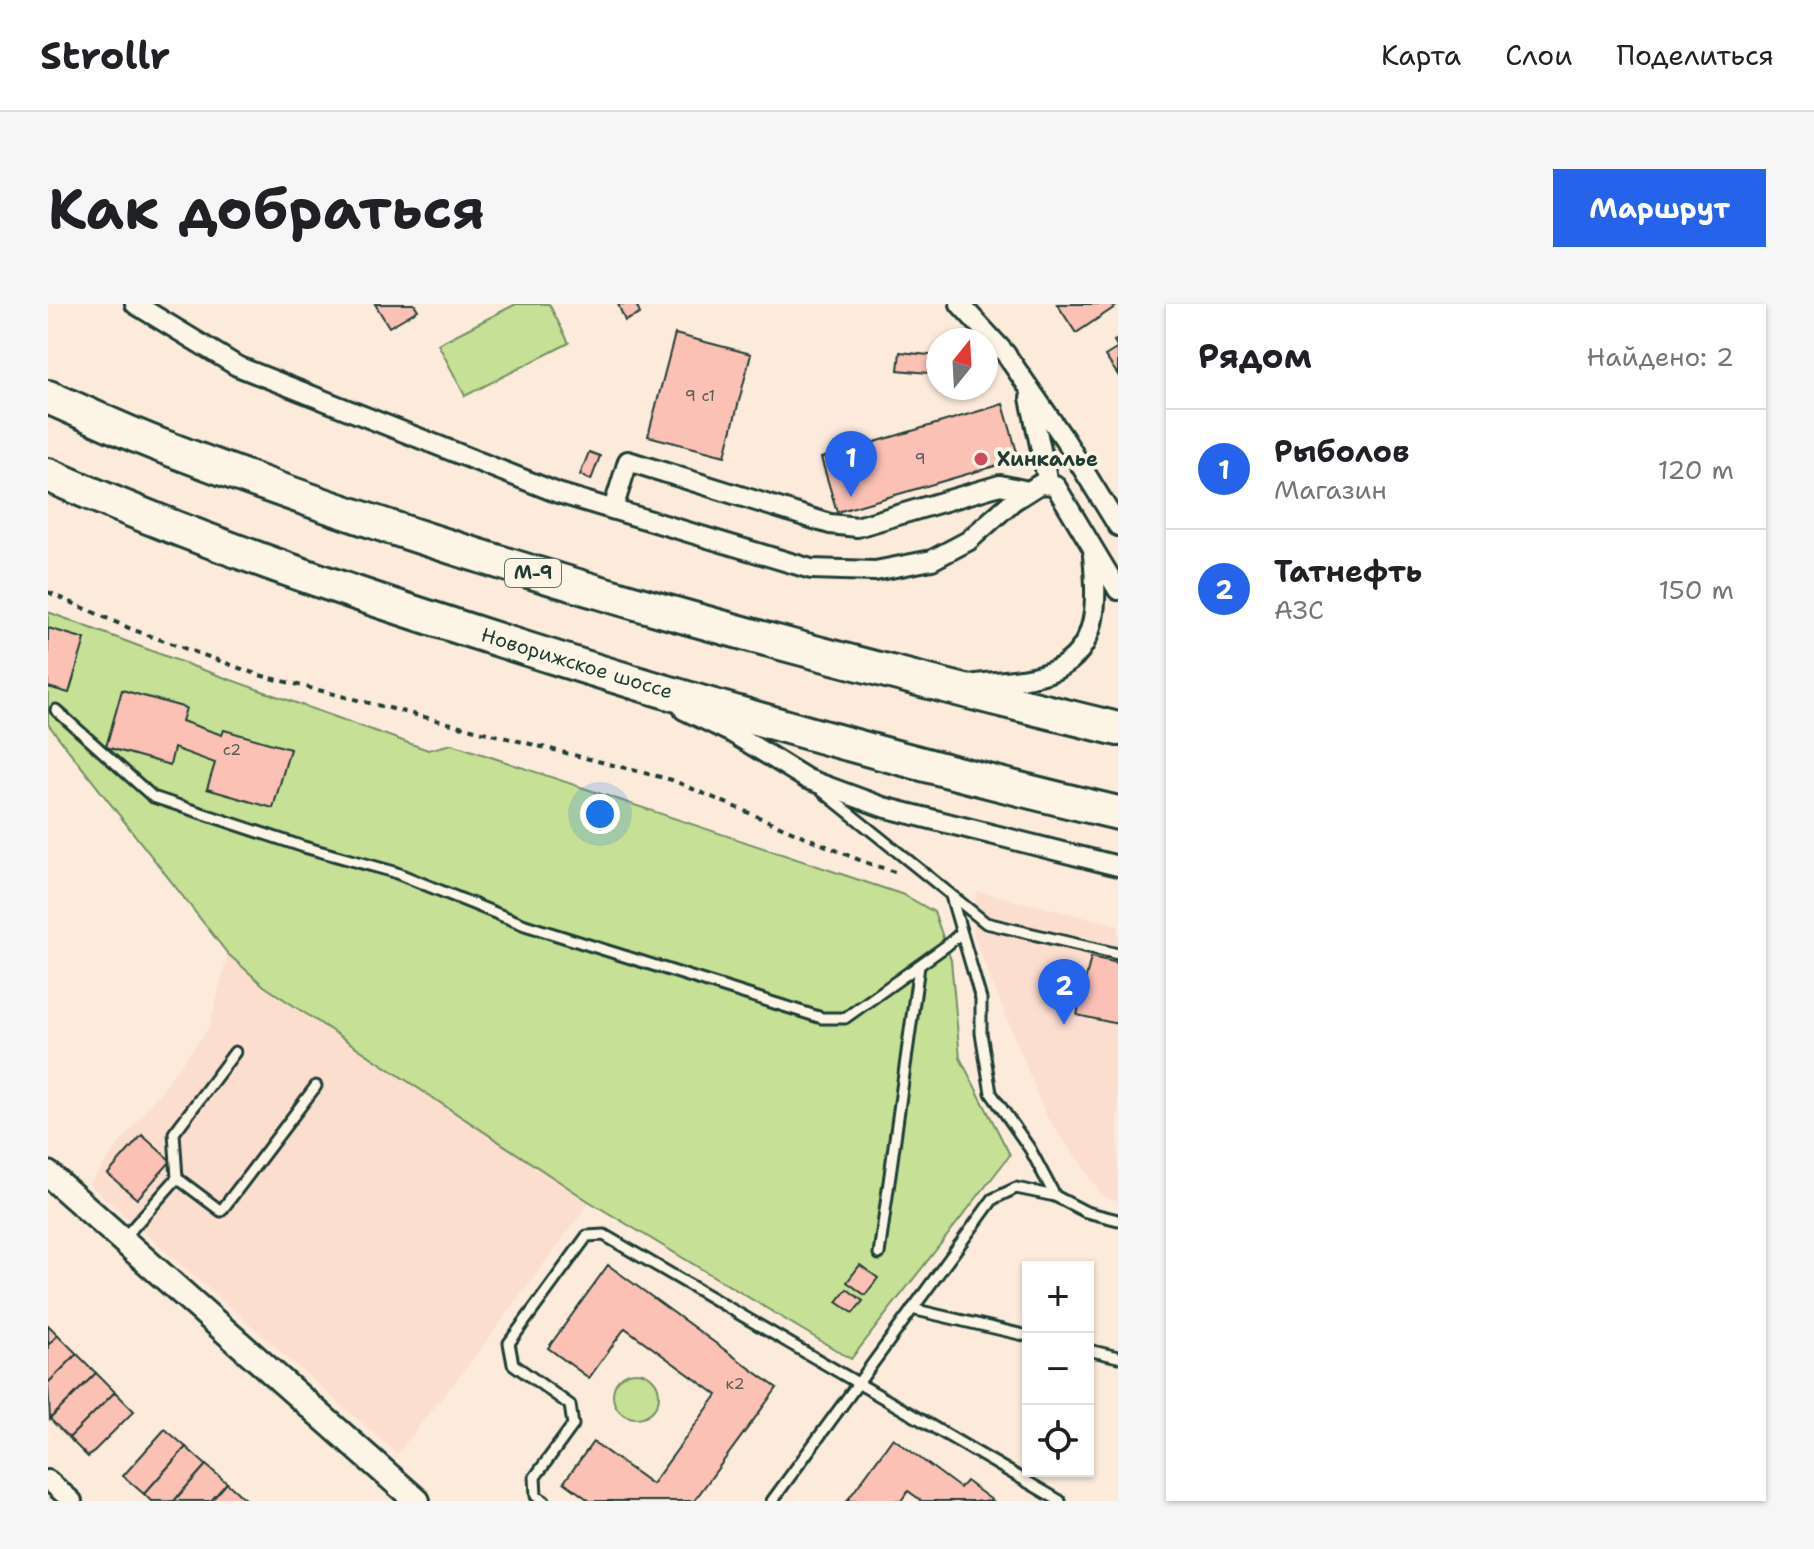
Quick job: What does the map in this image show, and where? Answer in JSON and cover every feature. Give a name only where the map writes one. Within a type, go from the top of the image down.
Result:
[{"type":"highway","name":"М-9","points":[[48,397],[157,444],[392,530],[624,600],[951,688],[1118,729]]},
{"type":"highway","name":"Новорижское шоссе","points":[[48,475],[131,511],[371,599],[605,674],[951,773],[1118,813]]},
{"type":"street","points":[[135,304],[237,366],[558,493],[811,569],[875,571],[932,560],[968,541],[1028,491],[1040,484],[1055,485],[1118,590]]},
{"type":"street","points":[[960,304],[1005,353],[1118,526]]},
{"type":"street","points":[[1028,388],[1048,483]]},
{"type":"street","points":[[613,509],[628,461],[830,524],[857,527],[1000,485],[1028,491]]},
{"type":"street","points":[[951,688],[1055,670],[1072,658],[1087,638],[1094,621],[1097,591],[1093,548]]},
{"type":"street","points":[[605,674],[734,734],[807,779],[883,807],[1118,866]]},
{"type":"street","points":[[48,1174],[417,1501]]},
{"type":"street","points":[[48,1480],[72,1501]]},
{"type":"lane","points":[[56,710],[153,797],[304,847],[394,872],[525,925],[822,1018],[845,1018],[961,933]]},
{"type":"lane","points":[[807,779],[986,923],[1118,954]]},
{"type":"lane","points":[[951,896],[981,999],[981,1033],[991,1093],[1030,1149],[1055,1196]]},
{"type":"lane","points":[[879,1254],[919,966]]},
{"type":"lane","points":[[122,1240],[177,1178],[174,1133],[235,1052]]},
{"type":"lane","points":[[177,1178],[221,1211],[316,1086]]},
{"type":"lane","points":[[772,1501],[993,1199],[1016,1188],[1055,1196],[1086,1212],[1118,1220]]},
{"type":"lane","points":[[544,1501],[536,1496],[535,1477],[573,1425],[570,1405],[513,1364],[509,1343],[587,1236],[604,1235],[1060,1501]]},
{"type":"lane","points":[[912,1309],[1022,1335]]},
{"type":"lane","points":[[1094,1351],[1118,1357]]},
{"type":"path","points":[[48,592],[131,629],[259,675],[672,780],[864,862],[939,886]]},
{"type":"shaded area","points":[[977,891],[1118,925],[1118,1201],[1103,1196],[1046,1116],[973,934]]},
{"type":"shaded area","points":[[228,954],[264,986],[590,1202],[474,1358],[397,1454],[89,1184],[209,1027]]},
{"type":"green space","points":[[516,304],[549,304],[569,343],[465,396],[438,344]]},
{"type":"green space","points":[[48,612],[428,750],[452,744],[904,895],[934,912],[951,960],[960,1058],[1010,1155],[851,1359],[590,1202],[264,986],[228,954],[48,724]]},
{"type":"green space","points":[[636,1372],[652,1379],[659,1395],[652,1411],[636,1418],[620,1411],[613,1395],[620,1379]]},
{"type":"building","points":[[375,304],[414,304],[418,310],[389,327]]},
{"type":"building","points":[[618,304],[636,304],[640,314],[625,321]]},
{"type":"building","points":[[1057,304],[1118,304],[1118,305],[1076,333]]},
{"type":"building","points":[[675,334],[751,354],[725,456],[648,436]]},
{"type":"building","points":[[1118,348],[1118,375],[1105,356]]},
{"type":"building","points":[[900,352],[926,355],[926,373],[898,370]]},
{"type":"building","points":[[1003,404],[1019,459],[837,512],[821,458]]},
{"type":"building","points":[[589,452],[600,456],[591,480],[580,475]]},
{"type":"building","points":[[48,628],[85,639],[69,693],[48,687]]},
{"type":"building","points":[[122,690],[186,708],[182,721],[222,735],[224,730],[290,749],[273,808],[207,789],[215,763],[174,748],[170,765],[106,747]]},
{"type":"building","points":[[1091,957],[1118,963],[1118,1024],[1077,1015]]},
{"type":"building","points":[[142,1135],[171,1161],[137,1199],[108,1174]]},
{"type":"building","points":[[608,1265],[777,1388],[694,1501],[590,1501],[564,1482],[593,1442],[652,1484],[717,1395],[625,1328],[589,1378],[548,1348]]},
{"type":"building","points":[[860,1265],[878,1278],[865,1295],[847,1282]]},
{"type":"building","points":[[847,1289],[863,1301],[853,1313],[837,1302]]},
{"type":"building","points":[[48,1325],[58,1335],[48,1345]]},
{"type":"building","points":[[58,1335],[77,1354],[48,1383],[48,1345]]},
{"type":"building","points":[[77,1354],[96,1373],[50,1419],[48,1383]]},
{"type":"building","points":[[96,1373],[115,1392],[69,1438],[50,1419]]},
{"type":"building","points":[[115,1392],[134,1411],[88,1457],[69,1438]]},
{"type":"building","points":[[165,1429],[186,1447],[144,1494],[123,1476]]},
{"type":"building","points":[[893,1438],[960,1488],[966,1481],[993,1501],[922,1501],[908,1491],[901,1501],[847,1501]]},
{"type":"building","points":[[186,1447],[206,1465],[174,1501],[151,1501],[144,1494]]},
{"type":"building","points":[[206,1465],[227,1483],[211,1501],[174,1501]]},
{"type":"building","points":[[227,1483],[247,1501],[211,1501]]},
{"type":"place","name":"Хинкалье","points":[[981,459]]},
{"type":"place","name":"Рыболов","points":[[851,497]]},
{"type":"place","name":"Татнефть","points":[[1064,1025]]}]
